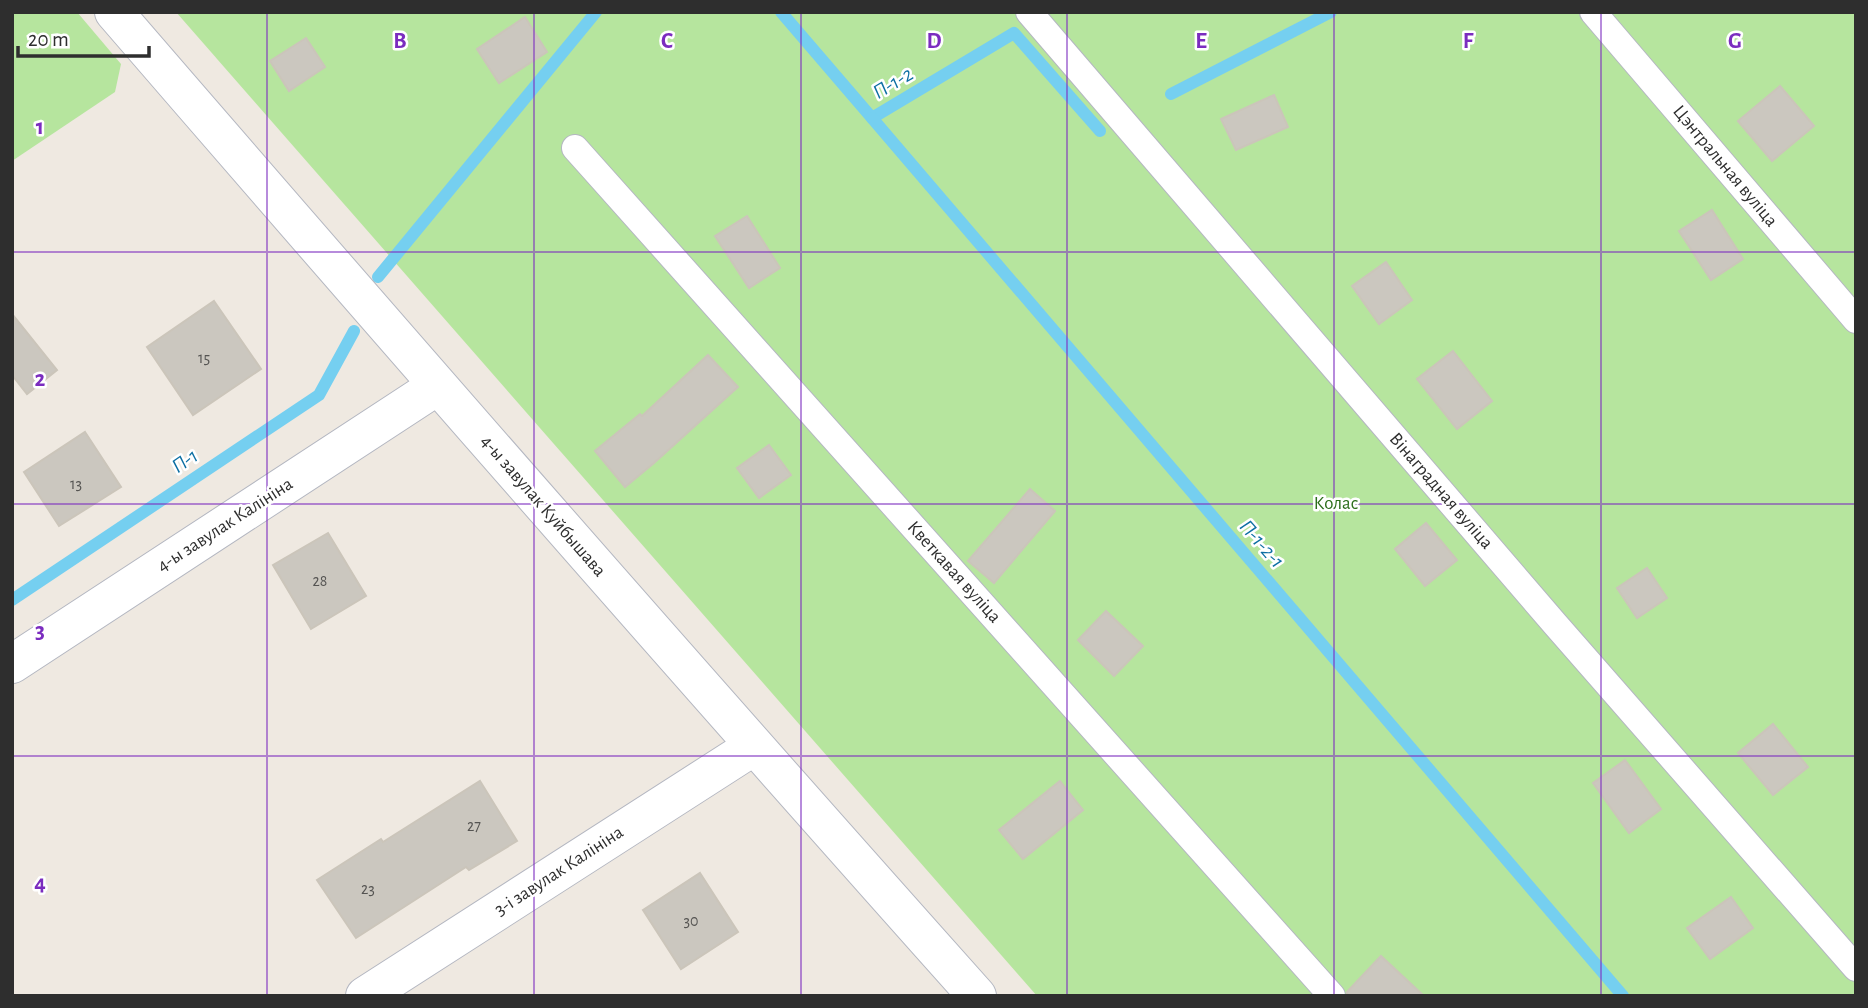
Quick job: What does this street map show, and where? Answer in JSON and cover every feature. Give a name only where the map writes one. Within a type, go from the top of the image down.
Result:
[{"type":"street","name":"4-ы завулак Куйбышава","points":[[114,12],[438,386],[977,996]]},
{"type":"street","name":"4-ы завулак Калініна","points":[[12,663],[438,386]]},
{"type":"street","name":"3-і завулак Калініна","points":[[365,996],[754,746]]},
{"type":"lane","name":"Вінаградная вуліца","points":[[1029,12],[1528,593],[1856,968]]},
{"type":"lane","name":"Цэнтральная вуліца","points":[[1593,12],[1856,320]]},
{"type":"lane","name":"Кветкавая вуліца","points":[[575,148],[1332,996]]},
{"type":"green space","points":[[12,12],[77,12],[121,64],[115,92],[12,161]]},
{"type":"green space","name":"Колас","points":[[176,12],[1856,12],[1856,996],[1037,996]]},
{"type":"building","points":[[525,17],[547,52],[499,83],[477,49]]},
{"type":"building","points":[[306,38],[325,67],[289,91],[270,61]]},
{"type":"building","points":[[1780,86],[1814,126],[1772,161],[1738,121]]},
{"type":"building","points":[[1274,95],[1288,127],[1236,150],[1221,119]]},
{"type":"building","points":[[1712,210],[1743,259],[1711,280],[1679,231]]},
{"type":"building","points":[[747,216],[780,268],[749,288],[715,236]]},
{"type":"building","points":[[1386,262],[1412,300],[1379,324],[1352,286]]},
{"type":"building","points":[[214,301],[261,369],[193,415],[147,347]]},
{"type":"building","points":[[12,314],[57,370],[27,394],[12,375]]},
{"type":"building","points":[[1453,351],[1492,401],[1457,429],[1417,379]]},
{"type":"building","points":[[708,355],[738,387],[625,487],[595,451],[640,414],[642,416]]},
{"type":"building","points":[[85,432],[121,487],[59,526],[24,472]]},
{"type":"building","points":[[769,445],[791,475],[759,498],[737,468]]},
{"type":"building","points":[[1030,489],[1055,511],[994,583],[968,561]]},
{"type":"building","points":[[1426,523],[1457,560],[1425,586],[1395,549]]},
{"type":"building","points":[[328,533],[366,596],[311,629],[273,565]]},
{"type":"building","points":[[1647,568],[1667,598],[1637,618],[1617,588]]},
{"type":"building","points":[[1106,611],[1143,646],[1114,676],[1078,640]]},
{"type":"building","points":[[1773,724],[1808,767],[1773,795],[1738,753]]},
{"type":"building","points":[[1625,760],[1661,809],[1629,833],[1593,783]]},
{"type":"building","points":[[480,781],[517,841],[469,870],[466,867],[356,938],[317,880]]},
{"type":"building","points":[[1060,781],[1083,810],[1023,859],[999,830]]},
{"type":"building","points":[[700,873],[738,932],[681,969],[643,910]]},
{"type":"building","points":[[1731,897],[1753,928],[1710,959],[1687,928]]},
{"type":"building","points":[[1381,956],[1424,996],[1347,996],[1347,992]]},
{"type":"waterway","name":"П-1","points":[[378,277],[596,12]]},
{"type":"waterway","name":"П-1-2","points":[[781,12],[872,118],[1014,33],[1100,131]]},
{"type":"waterway","name":"П-1-2","points":[[1171,94],[1331,12]]},
{"type":"waterway","name":"П-1-2-1","points":[[872,118],[1623,996]]},
{"type":"waterway","name":"П-1","points":[[12,600],[319,395],[354,331]]}]
